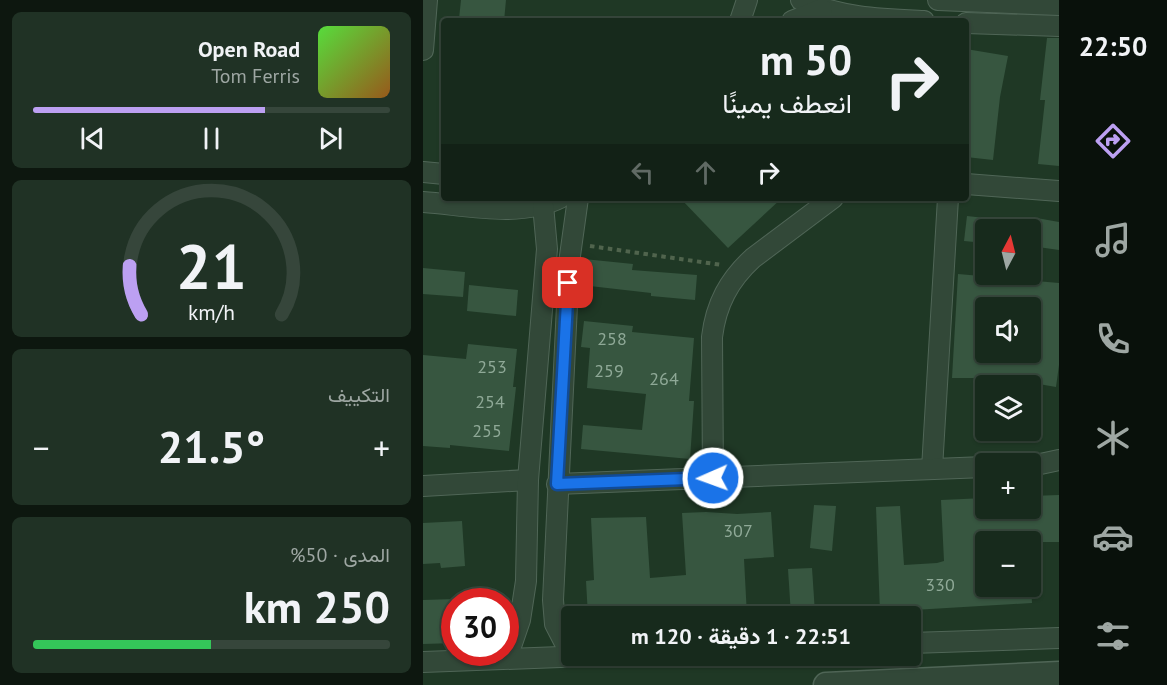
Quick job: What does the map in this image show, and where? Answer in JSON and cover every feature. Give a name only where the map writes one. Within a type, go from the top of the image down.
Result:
[{"type":"street","points":[[741,18],[747,0]]},
{"type":"street","points":[[801,0],[851,17],[869,18]]},
{"type":"street","points":[[938,0],[1059,5]]},
{"type":"street","points":[[800,18],[822,9]]},
{"type":"street","points":[[423,50],[425,12]]},
{"type":"street","points":[[969,23],[1059,26]]},
{"type":"street","points":[[423,172],[441,174]]},
{"type":"street","points":[[969,184],[1059,191]]},
{"type":"street","points":[[423,202],[515,208],[552,201],[528,480],[525,581],[519,620]]},
{"type":"street","points":[[561,639],[553,612],[557,484],[571,243],[578,201]]},
{"type":"street","points":[[713,478],[714,322],[724,293],[741,268],[829,201]]},
{"type":"street","points":[[932,469],[948,201]]},
{"type":"street","points":[[540,339],[564,342]]},
{"type":"street","points":[[1041,464],[1059,460]]},
{"type":"street","points":[[557,484],[975,467]]},
{"type":"street","points":[[423,486],[528,480]]},
{"type":"street","points":[[522,610],[553,612]]},
{"type":"street","points":[[921,643],[1059,638]]},
{"type":"street","points":[[519,658],[561,656]]},
{"type":"street","points":[[423,662],[441,661]]},
{"type":"street","points":[[827,685],[1059,674]]},
{"type":"path","points":[[571,243],[741,268]]},
{"type":"building","points":[[461,0],[506,0],[504,18],[459,18]]},
{"type":"building","points":[[1047,38],[1059,38],[1059,166],[1038,164],[1045,100],[1040,100]]},
{"type":"building","points":[[969,50],[1008,56],[1000,97],[993,160],[969,157]]},
{"type":"building","points":[[683,201],[779,201],[728,248]]},
{"type":"building","points":[[967,216],[985,218],[975,219],[975,242],[964,241]]},
{"type":"building","points":[[1031,217],[1059,222],[1059,250],[1041,247],[1041,219],[1031,219]]},
{"type":"building","points":[[584,259],[633,264],[632,270],[697,275],[695,300],[581,285]]},
{"type":"building","points":[[423,268],[465,272],[463,297],[423,294]]},
{"type":"building","points":[[958,274],[975,276],[975,285],[1041,285],[1041,281],[1059,283],[1059,365],[1056,387],[1041,384],[1041,375],[975,375],[975,378],[952,378]]},
{"type":"building","points":[[469,285],[518,290],[516,316],[467,311]]},
{"type":"building","points":[[584,321],[633,326],[632,332],[694,338],[689,401],[694,401],[690,459],[581,449],[583,425],[642,430],[646,394],[587,388],[590,348],[581,347]]},
{"type":"building","points":[[468,344],[517,349],[513,387],[516,387],[509,451],[450,445],[450,448],[423,446],[423,355],[466,359]]},
{"type":"building","points":[[1059,495],[1059,542],[1041,542],[1041,531],[975,531],[975,597],[1032,597],[1032,603],[921,610],[921,606],[880,606],[876,507],[900,506],[904,565],[937,563],[944,561],[941,500],[975,498],[975,519],[1041,519],[1041,496]]},
{"type":"building","points":[[814,505],[836,506],[832,551],[810,548]]},
{"type":"building","points":[[771,512],[774,557],[744,559],[746,606],[587,606],[586,581],[594,580],[591,518],[646,517],[650,578],[686,575],[682,513]]},
{"type":"building","points":[[462,521],[465,566],[441,568],[440,563],[423,564],[423,523]]},
{"type":"building","points":[[812,568],[815,606],[790,606],[788,569]]},
{"type":"building","points":[[441,599],[441,643],[423,644],[423,600]]},
{"type":"route","points":[[568,283],[557,484],[713,478]]}]
